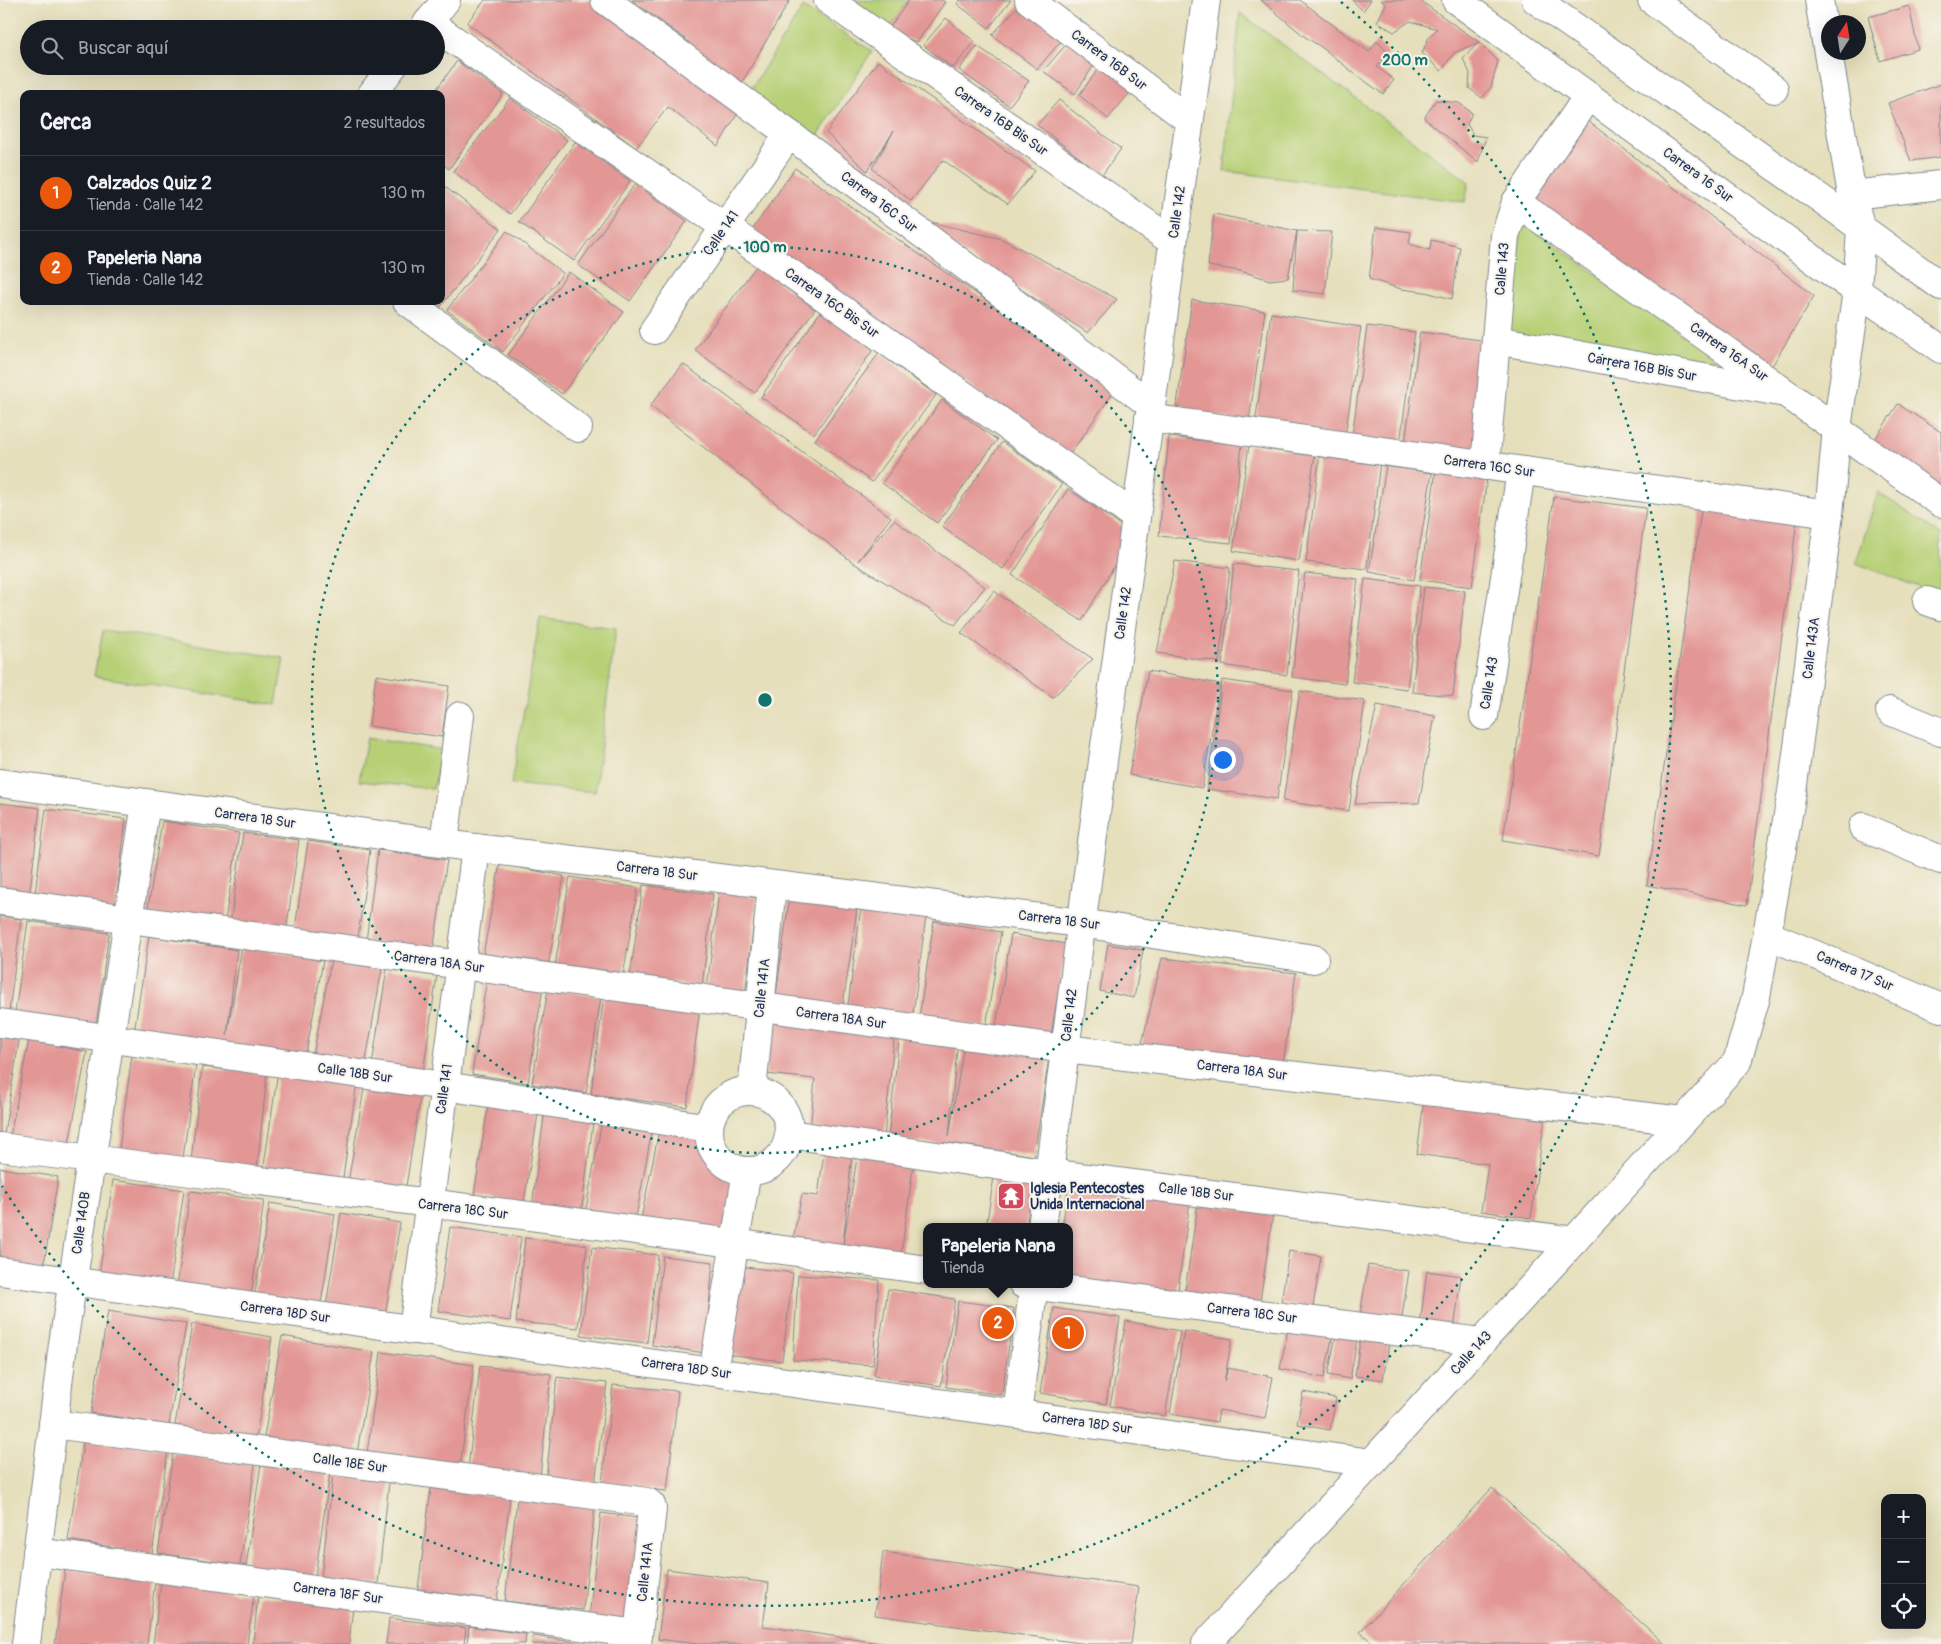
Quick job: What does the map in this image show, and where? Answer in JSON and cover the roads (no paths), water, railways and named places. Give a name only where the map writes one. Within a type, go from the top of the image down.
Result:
[{"type":"street","points":[[430,20],[446,0]]},
{"type":"street","name":"Carrera 16C Sur","points":[[605,0],[789,134],[1150,412],[1485,466],[1829,514]]},
{"type":"street","name":"Carrera 16B Bis Sur","points":[[828,0],[1173,242]]},
{"type":"street","name":"Carrera 16B Sur","points":[[1029,0],[1190,120]]},
{"type":"street","name":"Calle 142","points":[[1043,1223],[1081,923],[1206,0]]},
{"type":"street","name":"Carrera 16 Sur","points":[[1456,0],[1857,291],[1941,349]]},
{"type":"street","points":[[1536,0],[1824,201],[1941,286]]},
{"type":"street","points":[[1652,0],[1774,89]]},
{"type":"street","points":[[1819,0],[1852,194],[1861,229]]},
{"type":"street","name":"Carrera 16C Bis Sur","points":[[445,38],[725,227],[1136,517]]},
{"type":"street","points":[[375,90],[386,75]]},
{"type":"street","name":"Calle 143","points":[[1485,466],[1505,236],[1516,202],[1588,96]]},
{"type":"street","name":"Calle 141","points":[[654,330],[789,134]]},
{"type":"street","points":[[1852,194],[1941,184]]},
{"type":"street","name":"Carrera 16A Sur","points":[[1516,202],[1941,503]]},
{"type":"street","name":"Calle 143A","points":[[1737,1062],[1756,997],[1792,792],[1829,514],[1836,428],[1857,291],[1861,229]]},
{"type":"street","points":[[412,305],[578,428]]},
{"type":"street","name":"Carrera 16B Bis Sur","points":[[1496,340],[1788,393]]},
{"type":"street","name":"Calle 143","points":[[1484,716],[1521,471]]},
{"type":"street","points":[[1890,711],[1941,732]]},
{"type":"street","points":[[444,843],[460,716]]},
{"type":"street","name":"Carrera 18 Sur","points":[[0,783],[476,848],[1081,923],[1314,959]]},
{"type":"street","name":"Calle 140B","points":[[26,1644],[53,1424],[90,1159],[146,803]]},
{"type":"street","points":[[1863,827],[1941,860]]},
{"type":"street","name":"Calle 141","points":[[413,1330],[476,848]]},
{"type":"street","name":"Calle 141A","points":[[752,1091],[772,885]]},
{"type":"street","name":"Carrera 18A Sur","points":[[0,901],[1065,1049],[1683,1121]]},
{"type":"street","name":"Carrera 17 Sur","points":[[1768,935],[1941,1008]]},
{"type":"street","name":"Calle 18B Sur","points":[[0,1023],[445,1086],[709,1128]]},
{"type":"street","name":"Calle 143","points":[[1206,1644],[1737,1062]]},
{"type":"street","points":[[752,1091],[767,1094],[780,1104],[788,1118],[790,1134],[786,1149],[776,1161],[764,1169],[747,1171],[732,1167],[719,1157],[711,1144],[709,1128],[713,1113],[723,1100],[736,1092],[752,1091]]},
{"type":"street","name":"Calle 18B Sur","points":[[790,1134],[1049,1173],[1574,1241]]},
{"type":"street","name":"Carrera 18C Sur","points":[[0,1147],[736,1243],[923,1269]]},
{"type":"street","points":[[713,1372],[747,1171]]},
{"type":"street","name":"Carrera 18D Sur","points":[[0,1271],[713,1372],[1372,1462]]},
{"type":"street","points":[[1017,1413],[1030,1288]]},
{"type":"street","name":"Carrera 18C Sur","points":[[1054,1288],[1481,1342]]},
{"type":"street","name":"Calle 18E Sur","points":[[53,1424],[647,1502]]},
{"type":"street","name":"Calle 141A","points":[[638,1639],[652,1509],[652,1505],[647,1502]]},
{"type":"street","name":"Carrera 18F Sur","points":[[38,1552],[638,1639]]},
{"type":"place","name":"Iglesia Pentecostes Unida Internacional","points":[[1011,1196]]},
{"type":"place","name":"Papeleria Nana","points":[[998,1323]]},
{"type":"place","name":"Calzados Quiz 2","points":[[1068,1333]]}]
